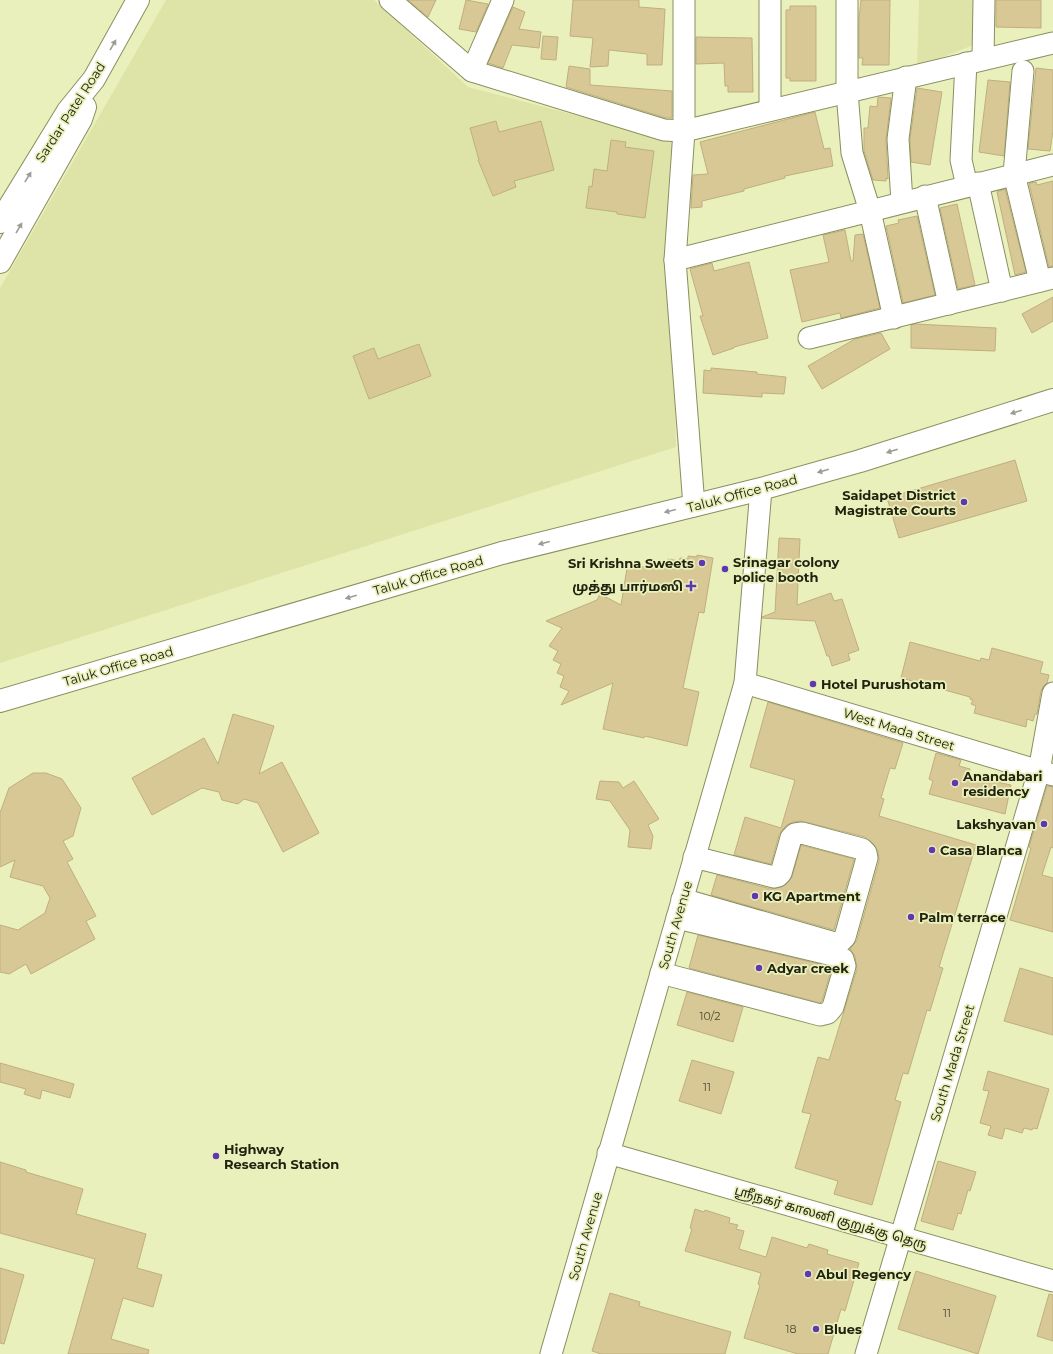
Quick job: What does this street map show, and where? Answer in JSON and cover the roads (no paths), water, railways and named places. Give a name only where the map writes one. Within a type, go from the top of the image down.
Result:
[{"type":"main road","name":"Sardar Patel Road","points":[[0,222],[68,111],[94,79],[138,0]]},
{"type":"main road","points":[[0,262],[81,119],[94,79]]},
{"type":"main road","name":"Taluk Office Road","points":[[0,701],[502,553],[761,489],[860,461],[1053,400]]},
{"type":"main road","points":[[0,695],[39,689]]},
{"type":"street","points":[[390,0],[472,71],[664,130],[684,131],[1053,43]]},
{"type":"street","points":[[472,71],[503,0]]},
{"type":"street","points":[[684,0],[684,131],[675,260],[694,506]]},
{"type":"street","points":[[770,0],[770,110]]},
{"type":"street","points":[[847,0],[847,92],[852,154],[870,211],[894,318]]},
{"type":"street","points":[[984,0],[960,160],[972,185],[1002,291]]},
{"type":"street","points":[[809,338],[1047,280],[1014,174],[1024,71]]},
{"type":"street","points":[[902,202],[898,139],[906,77]]},
{"type":"street","points":[[675,260],[1053,165]]},
{"type":"street","points":[[926,196],[949,304]]},
{"type":"street","name":"South Avenue","points":[[551,1354],[745,683],[761,489]]},
{"type":"street","name":"West Mada Street","points":[[745,683],[1046,773]]},
{"type":"street","name":"South Mada Street","points":[[866,1354],[900,1237],[1046,773],[1053,693]]},
{"type":"street","points":[[679,909],[702,905],[835,943],[841,941],[844,937],[867,858],[866,853],[862,849],[802,833],[795,834],[791,838],[781,873],[778,876],[694,856]]},
{"type":"street","points":[[661,973],[820,1015],[828,1013],[834,1007],[845,966],[843,959],[679,909]]},
{"type":"street","name":"ஸ்ரீநகர் காலனி குறுக்கு தெரு","points":[[608,1153],[1053,1281]]},
{"type":"place","name":"Saidapet District Magistrate Courts","points":[[964,502]]},
{"type":"place","name":"Sri Krishna Sweets","points":[[702,563]]},
{"type":"place","name":"Srinagar colony police booth","points":[[725,569]]},
{"type":"place","name":"முத்து பார்மஸி","points":[[691,586]]},
{"type":"place","name":"Hotel Purushotam","points":[[813,684]]},
{"type":"place","name":"Anandabari residency","points":[[955,783]]},
{"type":"place","name":"Lakshyavan","points":[[1044,824]]},
{"type":"place","name":"Casa Blanca","points":[[932,850]]},
{"type":"place","name":"KG Apartment","points":[[755,896]]},
{"type":"place","name":"Palm terrace","points":[[911,917]]},
{"type":"place","name":"Adyar creek","points":[[759,968]]},
{"type":"place","name":"Highway Research Station","points":[[216,1156]]},
{"type":"place","name":"Abul Regency","points":[[808,1274]]},
{"type":"place","name":"Blues","points":[[816,1329]]}]
